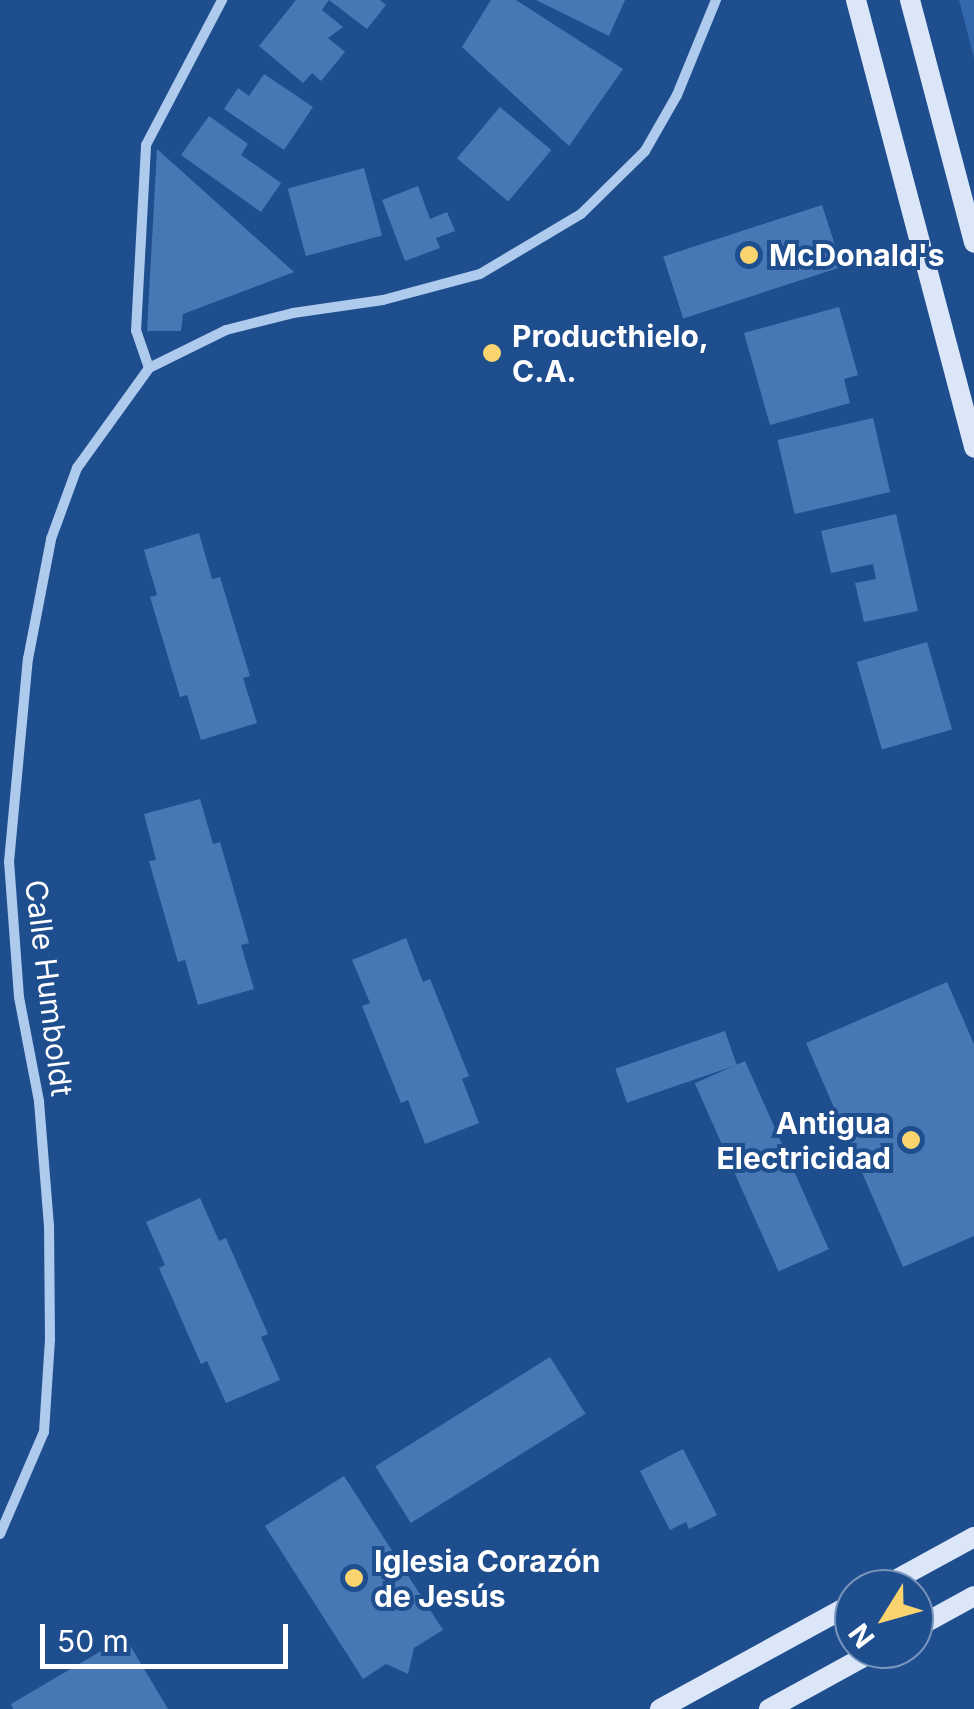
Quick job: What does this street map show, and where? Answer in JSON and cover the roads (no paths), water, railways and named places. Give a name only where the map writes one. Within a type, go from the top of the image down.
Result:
[{"type":"street","points":[[149,368],[136,331],[146,145],[222,0]]},
{"type":"street","name":"Calle Humboldt","points":[[0,1534],[44,1432],[50,1339],[49,1226],[38,1101],[19,998],[9,862],[28,659],[51,539],[77,468],[149,368],[226,330],[293,313],[383,300],[480,274],[581,214],[645,152],[677,95],[716,0]]},
{"type":"street","points":[[856,0],[974,448]]},
{"type":"street","points":[[910,0],[974,243]]},
{"type":"street","points":[[914,1569],[974,1536]]},
{"type":"street","points":[[934,1619],[974,1596]]},
{"type":"street","points":[[660,1709],[834,1613]]},
{"type":"street","points":[[769,1709],[842,1669]]},
{"type":"place","name":"McDonald's","points":[[749,255]]},
{"type":"place","name":"Producthielo, C.A.","points":[[492,353]]},
{"type":"place","name":"Antigua Electricidad","points":[[911,1140]]},
{"type":"place","name":"Iglesia Corazón de Jesús","points":[[354,1578]]}]
